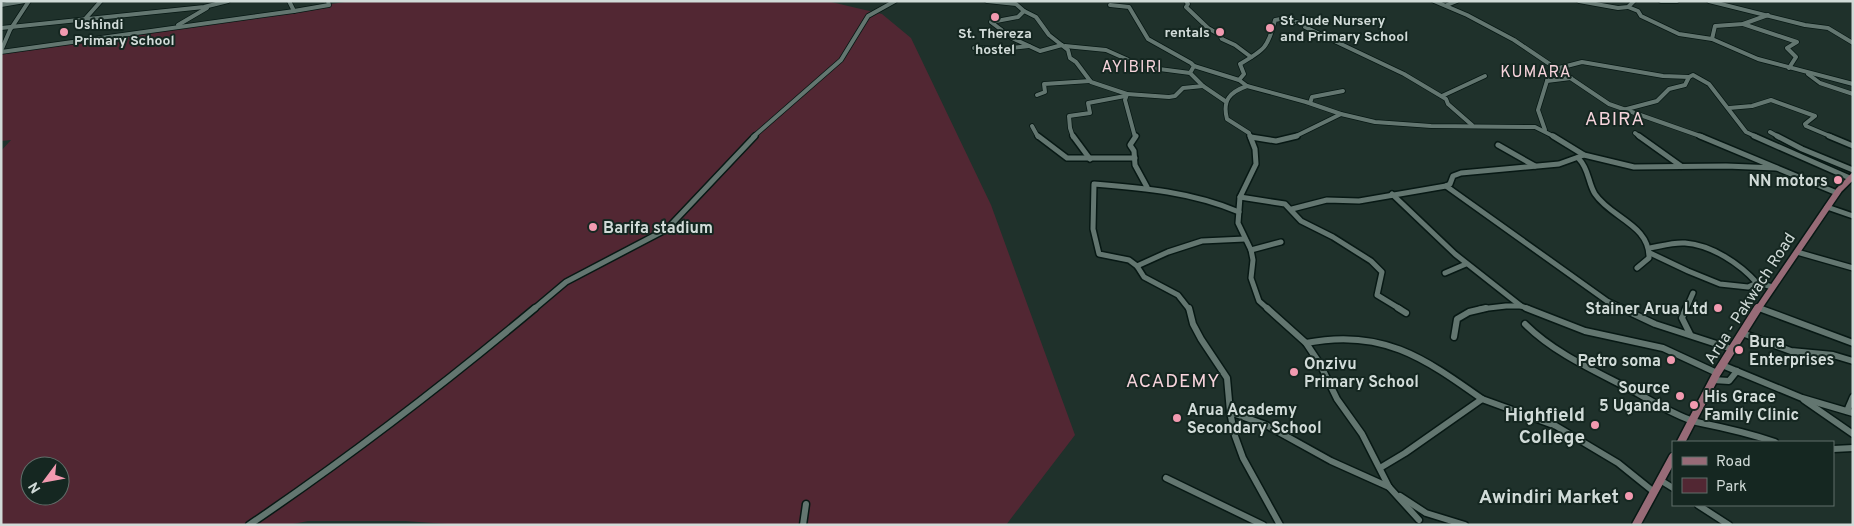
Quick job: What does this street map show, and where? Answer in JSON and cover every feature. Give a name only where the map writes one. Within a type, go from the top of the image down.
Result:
[{"type":"main road","name":"Arua - Pakwach Road","points":[[1681,441],[1722,364],[1742,333],[1827,207],[1837,193],[1852,178]]},
{"type":"main road","points":[[1636,525],[1672,459]]},
{"type":"street","points":[[1,5],[25,1]]},
{"type":"street","points":[[1,51],[11,27],[29,1]]},
{"type":"street","points":[[85,19],[101,1]]},
{"type":"street","points":[[1,28],[210,6],[228,1]]},
{"type":"street","points":[[289,1],[294,10]]},
{"type":"street","points":[[1,51],[329,5],[328,1]]},
{"type":"street","points":[[249,525],[324,474],[366,442],[491,345],[566,282],[581,272],[667,229],[753,137],[841,60],[851,47],[866,19],[878,9],[896,1]]},
{"type":"street","points":[[987,1],[1013,3],[1024,12],[1036,17],[1049,35],[1068,50],[1070,58],[1076,62],[1090,81],[1105,88],[1126,95],[1171,97],[1182,88],[1203,86]]},
{"type":"street","points":[[1186,1],[1188,4],[1186,7],[1208,28],[1220,35],[1224,41],[1235,45],[1251,57]]},
{"type":"street","points":[[1434,1],[1477,18],[1525,45],[1559,68],[1593,95],[1623,110],[1709,139],[1837,193]]},
{"type":"street","points":[[1446,6],[1457,1]]},
{"type":"street","points":[[1579,1],[1615,8],[1628,7],[1638,11],[1641,16],[1679,34],[1712,39],[1758,59],[1853,84]]},
{"type":"street","points":[[1628,7],[1634,1]]},
{"type":"street","points":[[1662,1],[1677,1]]},
{"type":"street","points":[[1709,1],[1805,25],[1828,28],[1853,43]]},
{"type":"street","points":[[1110,5],[1128,6],[1148,40],[1176,54],[1194,66],[1239,80],[1247,86],[1341,114],[1391,123],[1431,126],[1533,127],[1545,131],[1584,155],[1634,168],[1682,166],[1776,168]]},
{"type":"street","points":[[173,27],[210,6]]},
{"type":"street","points":[[1024,12],[1018,17],[991,22],[1012,38],[1046,51],[1063,46],[1106,50],[1144,67],[1190,73],[1203,86],[1225,101]]},
{"type":"street","points":[[1712,39],[1715,26],[1743,24],[1768,15]]},
{"type":"street","points":[[1239,80],[1244,74],[1240,64],[1260,54],[1271,37],[1275,20],[1305,24],[1307,25],[1305,28],[1340,43],[1365,58],[1398,72],[1442,96],[1472,125]]},
{"type":"street","points":[[1743,24],[1797,42],[1787,48],[1796,57],[1789,68]]},
{"type":"street","points":[[974,48],[1003,49],[1030,46]]},
{"type":"street","points":[[1545,131],[1538,110],[1551,68],[1559,68],[1582,62],[1597,63],[1614,69],[1667,76],[1689,77],[1693,75],[1708,83],[1746,132],[1852,178]]},
{"type":"street","points":[[1190,73],[1194,66]]},
{"type":"street","points":[[1807,73],[1820,83],[1853,94]]},
{"type":"street","points":[[1442,96],[1485,76]]},
{"type":"street","points":[[1623,110],[1657,101],[1669,89],[1685,85],[1689,77]]},
{"type":"street","points":[[1547,81],[1571,78]]},
{"type":"street","points":[[1037,95],[1045,92],[1044,84],[1090,81]]},
{"type":"street","points":[[1247,86],[1227,97],[1225,101],[1227,119],[1248,132],[1255,149],[1256,164],[1240,197],[1238,223],[1251,250],[1253,260],[1250,278],[1259,301],[1306,343],[1320,364],[1333,394],[1362,434],[1389,487],[1418,522],[1426,513]]},
{"type":"street","points":[[1310,104],[1312,97],[1343,91]]},
{"type":"street","points":[[1126,95],[1136,136],[1130,145],[1135,158],[1135,164],[1147,187]]},
{"type":"street","points":[[1090,159],[1077,145],[1069,126],[1069,116],[1090,112],[1091,109],[1088,103],[1126,95]]},
{"type":"street","points":[[1729,108],[1752,106],[1771,100],[1815,116],[1805,124],[1806,126],[1853,146]]},
{"type":"street","points":[[1251,137],[1274,141],[1287,139],[1330,122],[1341,114]]},
{"type":"street","points":[[1032,126],[1039,138],[1064,157],[1090,159],[1135,158]]},
{"type":"street","points":[[1770,132],[1853,170]]},
{"type":"street","points":[[1635,133],[1682,166]]},
{"type":"street","points":[[1498,145],[1536,166]]},
{"type":"street","points":[[1292,209],[1328,200],[1359,201],[1446,186],[1450,184],[1453,176],[1464,172],[1536,166],[1579,159],[1584,155]]},
{"type":"street","points":[[1579,159],[1586,167],[1592,191],[1644,238],[1650,251],[1649,258],[1636,268]]},
{"type":"street","points":[[1239,212],[1186,192],[1173,192],[1147,187],[1094,184],[1092,206],[1094,241],[1099,254],[1129,260],[1137,266],[1144,276],[1178,294],[1188,306],[1193,324],[1201,339],[1227,378],[1230,412],[1235,436],[1246,464],[1280,525]]},
{"type":"street","points":[[1446,186],[1606,301],[1655,324],[1691,334],[1732,349]]},
{"type":"street","points":[[1392,194],[1430,233],[1466,264],[1521,306],[1585,331],[1663,348],[1715,377],[1729,381],[1736,371]]},
{"type":"street","points":[[1240,197],[1283,203],[1292,209],[1301,222],[1333,237],[1379,267],[1382,273],[1377,295],[1406,313]]},
{"type":"street","points":[[1827,207],[1853,216]]},
{"type":"street","points":[[1137,266],[1168,252],[1202,241],[1220,238],[1245,239]]},
{"type":"street","points":[[1251,250],[1281,242]]},
{"type":"street","points":[[1650,251],[1683,243],[1695,245],[1711,251],[1734,264],[1751,276],[1757,283],[1773,287]]},
{"type":"street","points":[[1650,251],[1725,285],[1747,287],[1757,283]]},
{"type":"street","points":[[1797,252],[1853,268]]},
{"type":"street","points":[[1445,274],[1466,264]]},
{"type":"street","points":[[1691,334],[1682,318],[1693,294]]},
{"type":"street","points":[[1454,337],[1457,319],[1463,314],[1500,306],[1521,306]]},
{"type":"street","points":[[1759,308],[1853,343]]},
{"type":"street","points":[[1525,324],[1533,332],[1569,357],[1663,407],[1701,423],[1710,423],[1734,432],[1752,434],[1772,441]]},
{"type":"street","points":[[1742,333],[1791,351],[1833,355],[1853,361]]},
{"type":"street","points":[[1306,343],[1330,337],[1371,341],[1395,346],[1443,371],[1482,399],[1556,426],[1618,464],[1654,492]]},
{"type":"street","points":[[1722,364],[1802,398],[1850,412],[1853,397]]},
{"type":"street","points":[[1802,398],[1853,434]]},
{"type":"street","points":[[1380,468],[1405,453],[1482,399]]},
{"type":"street","points":[[1230,412],[1266,425],[1331,461],[1389,487],[1426,513],[1465,525]]},
{"type":"street","points":[[1834,449],[1853,448]]},
{"type":"street","points":[[1166,478],[1231,512],[1263,525]]},
{"type":"street","points":[[1660,480],[1672,487]]},
{"type":"street","points":[[803,525],[806,504]]},
{"type":"street","points":[[1700,506],[1729,525]]},
{"type":"green space","points":[[352,1],[827,1],[882,14],[911,38],[991,205],[1075,435],[1006,525],[461,525],[405,521],[308,521],[288,525],[1,525],[1,151],[11,140],[1,141],[1,56],[3,51]]},
{"type":"place","name":"St. Thereza hostel","points":[[995,17]]},
{"type":"place","name":"St Jude Nursery and Primary School","points":[[1270,28]]},
{"type":"place","name":"Ushindi Primary School","points":[[64,32]]},
{"type":"place","name":"rentals","points":[[1220,32]]},
{"type":"place","name":"NN motors","points":[[1838,180]]},
{"type":"place","name":"Barifa stadium","points":[[593,227]]},
{"type":"place","name":"Stainer Arua Ltd","points":[[1718,308]]},
{"type":"place","name":"Bura Enterprises","points":[[1739,350]]},
{"type":"place","name":"Petro soma","points":[[1671,360]]},
{"type":"place","name":"Onzivu Primary School","points":[[1294,372]]},
{"type":"place","name":"Source 5 Uganda","points":[[1680,396]]},
{"type":"place","name":"His Grace Family Clinic","points":[[1694,405]]},
{"type":"place","name":"Arua Academy Secondary School","points":[[1177,418]]},
{"type":"place","name":"Highfield College","points":[[1595,425]]},
{"type":"place","name":"Awindiri Market","points":[[1629,496]]},
{"type":"district","name":"AYIBIRI","points":[[1132,66]]},
{"type":"district","name":"KUMARA","points":[[1536,71]]},
{"type":"district","name":"ABIRA","points":[[1615,118]]},
{"type":"district","name":"ACADEMY","points":[[1173,380]]}]
